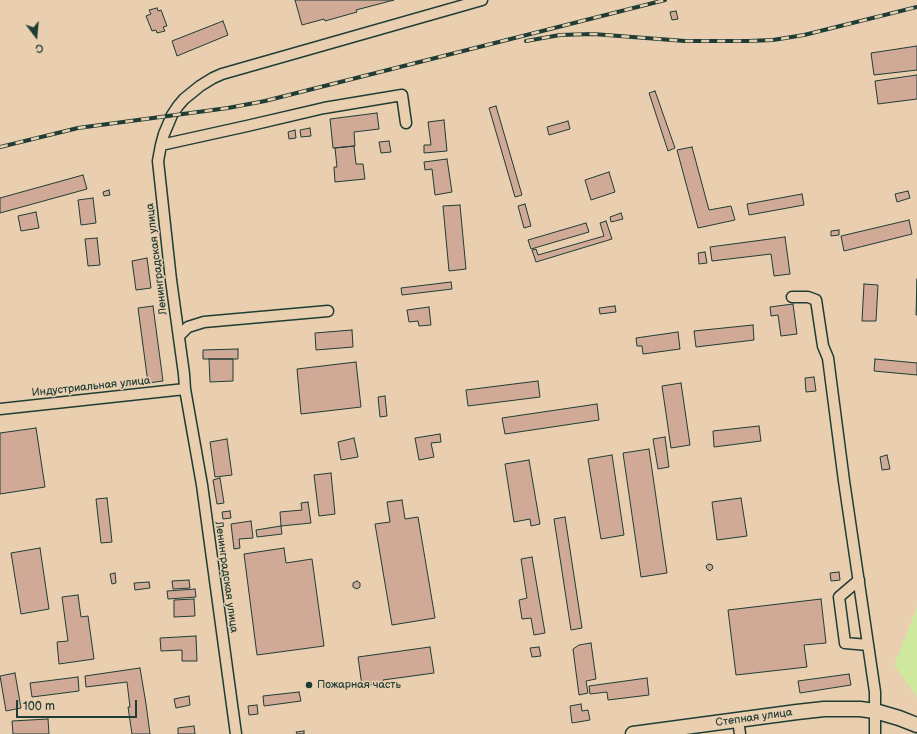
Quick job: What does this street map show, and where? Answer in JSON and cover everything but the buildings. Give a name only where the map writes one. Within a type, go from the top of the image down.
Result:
[{"type":"street","name":"Ленинградская улица","points":[[236,734],[202,485],[185,389],[171,280],[158,161],[164,134],[172,115],[184,99],[213,78],[482,0]]},
{"type":"street","points":[[161,145],[324,108],[402,95],[406,123]]},
{"type":"street","points":[[792,297],[808,297],[816,300],[823,346],[828,358],[839,447],[875,692],[875,734]]},
{"type":"street","points":[[179,336],[188,327],[204,322],[328,311]]},
{"type":"street","name":"Индустриальная улица","points":[[0,409],[185,389]]},
{"type":"street","points":[[859,580],[839,597],[845,643],[868,645]]},
{"type":"street","name":"Степная улица","points":[[633,734],[824,709],[860,709],[875,711],[917,725]]},
{"type":"street","points":[[738,720],[740,734]]},
{"type":"green space","points":[[917,607],[917,697],[894,665]]},
{"type":"railway","points":[[0,147],[78,128],[228,108],[265,101],[665,0]]},
{"type":"railway","points":[[526,41],[560,35],[593,34],[685,41],[773,40],[804,35],[917,7]]},
{"type":"place","name":"Пожарная часть","points":[[309,685]]}]
